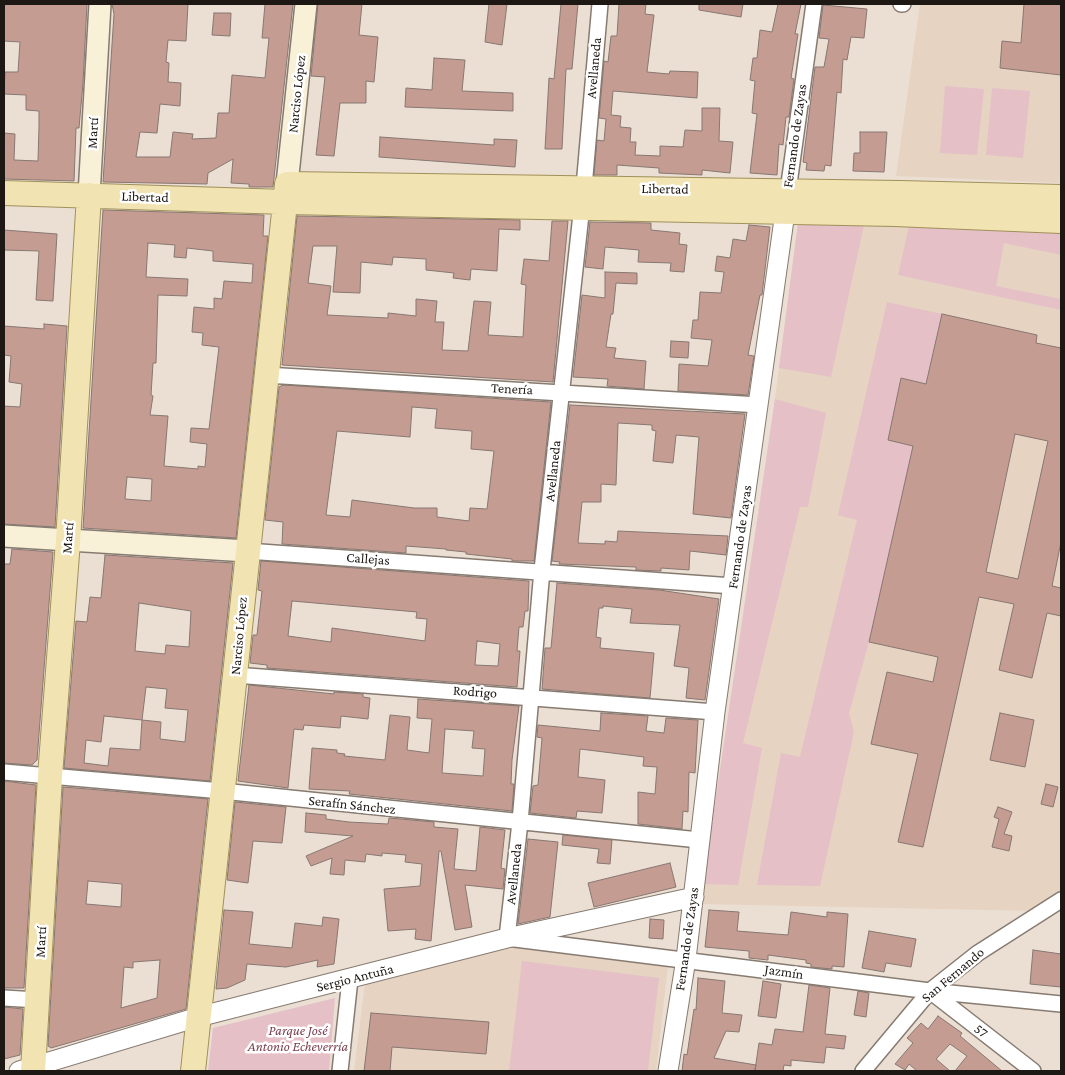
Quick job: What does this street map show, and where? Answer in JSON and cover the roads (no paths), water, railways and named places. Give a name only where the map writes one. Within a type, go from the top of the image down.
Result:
[{"type":"main road","name":"Martí","points":[[29,1070],[38,1000],[50,776],[68,541],[100,4]]},
{"type":"main road","name":"Narciso López","points":[[193,1071],[306,4]]},
{"type":"main road","name":"Libertad","points":[[4,193],[89,195],[286,193],[786,201],[1061,197]]},
{"type":"main road","name":"Libertad","points":[[786,201],[1061,221]]},
{"type":"main road","name":"Callejas","points":[[4,536],[247,551]]},
{"type":"street","name":"Avellaneda","points":[[507,938],[520,822],[542,570],[583,198],[600,4]]},
{"type":"street","name":"Fernando de Zayas","points":[[668,1071],[686,959],[715,712],[814,4]]},
{"type":"street","name":"Tenería","points":[[266,375],[759,405]]},
{"type":"street","name":"Callejas","points":[[247,551],[542,570],[732,586]]},
{"type":"street","name":"Rodrigo","points":[[235,675],[531,696],[715,712]]},
{"type":"street","name":"Serafín Sánchez","points":[[4,772],[222,791],[699,840]]},
{"type":"street","name":"Sergio Antuña","points":[[29,1070],[198,1017],[507,938],[694,898]]},
{"type":"street","name":"San Fernando","points":[[863,1071],[930,992],[978,953],[1061,900]]},
{"type":"street","name":"Jazmín","points":[[507,938],[686,959],[930,992],[1061,1004]]},
{"type":"street","points":[[340,1071],[350,979]]},
{"type":"street","name":"57","points":[[930,992],[1033,1071]]},
{"type":"street","points":[[4,998],[38,1000]]},
{"type":"park label","name":"Parque José Antonio Echeverría","points":[[298,1040]]}]
